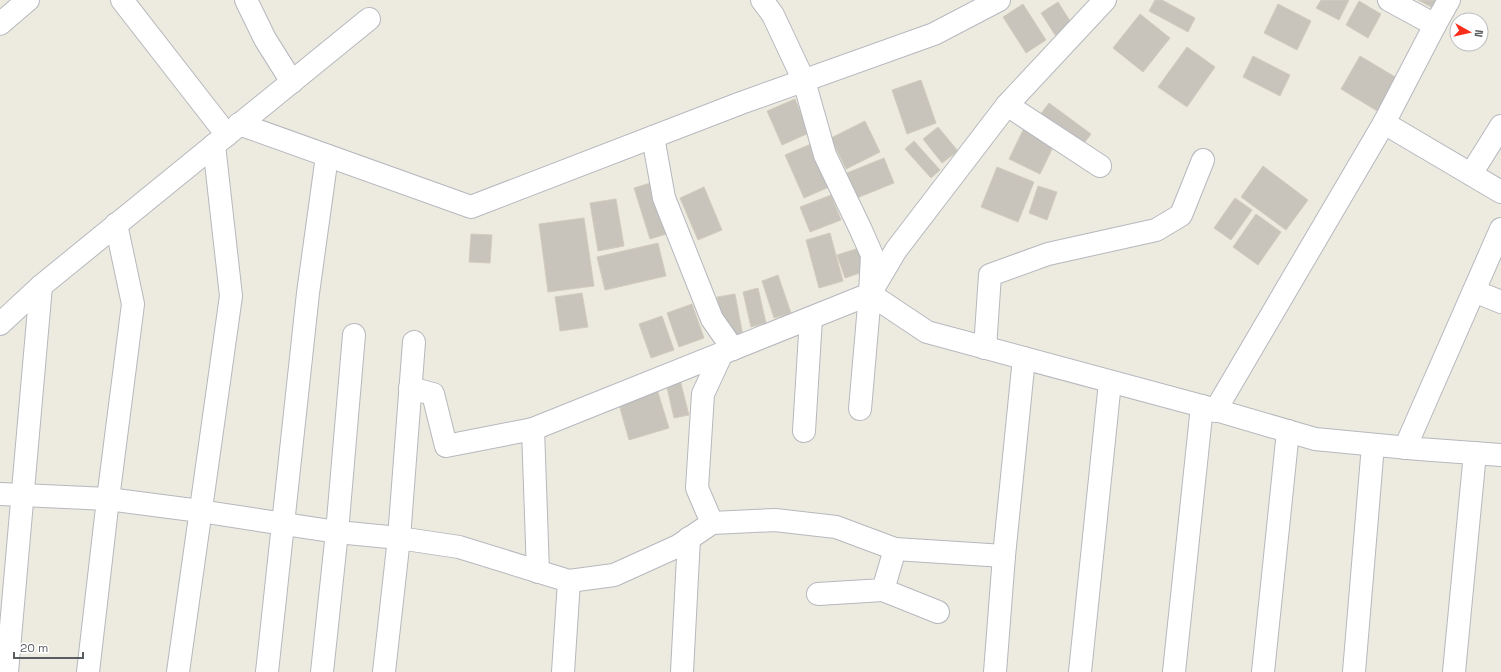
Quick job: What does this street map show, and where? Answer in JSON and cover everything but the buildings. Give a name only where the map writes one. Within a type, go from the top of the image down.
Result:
[{"type":"street","points":[[0,24],[28,0]]},
{"type":"street","points":[[122,0],[227,135],[231,296],[178,672]]},
{"type":"street","points":[[246,0],[265,39],[292,82]]},
{"type":"street","points":[[762,0],[773,15],[804,81],[825,155],[872,255],[860,409]]},
{"type":"street","points":[[227,135],[327,156],[471,207],[653,137],[934,34],[999,0]]},
{"type":"street","points":[[410,388],[433,394],[446,446],[533,429],[870,294],[896,250],[1007,105],[1105,0]]},
{"type":"street","points":[[1389,0],[1435,25]]},
{"type":"street","points":[[1174,672],[1208,409],[1384,123],[1449,0]]},
{"type":"street","points":[[0,324],[41,286],[116,224],[369,19]]},
{"type":"street","points":[[1007,105],[1100,166]]},
{"type":"street","points":[[1384,123],[1501,192]]},
{"type":"street","points":[[1471,174],[1501,126]]},
{"type":"street","points":[[653,137],[664,198],[712,319],[728,351]]},
{"type":"street","points":[[267,672],[308,293],[327,156]]},
{"type":"street","points":[[985,348],[990,275],[1048,254],[1156,230],[1181,215],[1203,160]]},
{"type":"street","points":[[88,672],[133,304],[116,224]]},
{"type":"street","points":[[1405,448],[1501,229]]},
{"type":"street","points":[[6,672],[41,286]]},
{"type":"street","points":[[1474,291],[1501,302]]},
{"type":"street","points":[[870,294],[927,332],[1315,439],[1405,448],[1501,455]]},
{"type":"street","points":[[804,431],[811,318]]},
{"type":"street","points":[[322,672],[337,532],[354,335]]},
{"type":"street","points":[[384,672],[399,538],[414,342]]},
{"type":"street","points":[[712,523],[697,488],[703,394],[728,351]]},
{"type":"street","points":[[995,672],[1004,556],[1024,358]]},
{"type":"street","points":[[1080,672],[1110,382]]},
{"type":"street","points":[[533,429],[538,572]]},
{"type":"street","points":[[1263,672],[1288,431]]},
{"type":"street","points":[[1354,672],[1373,444]]},
{"type":"street","points":[[1454,672],[1476,453]]},
{"type":"street","points":[[0,494],[108,499],[200,511],[337,532],[399,538],[459,547],[569,581],[614,575],[678,546],[712,523],[775,520],[836,527],[895,549],[1004,556]]},
{"type":"street","points":[[682,672],[689,538]]},
{"type":"street","points":[[883,590],[895,549]]},
{"type":"street","points":[[563,672],[569,581]]},
{"type":"street","points":[[818,594],[883,590],[938,612]]}]
